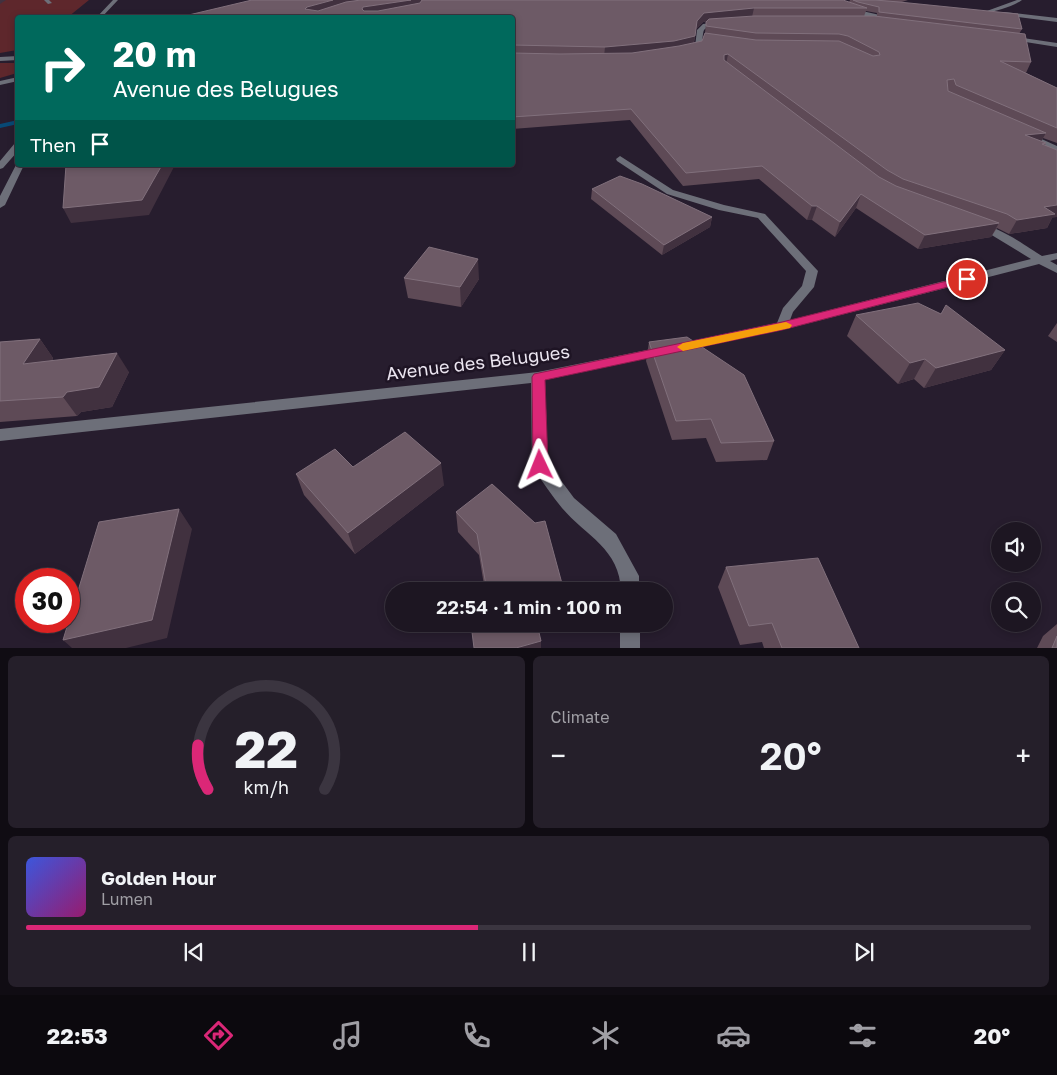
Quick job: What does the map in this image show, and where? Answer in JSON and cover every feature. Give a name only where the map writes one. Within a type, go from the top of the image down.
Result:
[{"type":"street","points":[[0,0],[9,0]]},
{"type":"street","points":[[101,15],[116,0]]},
{"type":"street","points":[[987,12],[1011,5],[1020,0]]},
{"type":"street","points":[[844,6],[853,11],[896,19]]},
{"type":"street","points":[[979,11],[1057,20]]},
{"type":"street","points":[[876,16],[868,21],[891,24]]},
{"type":"street","points":[[685,53],[698,48],[700,30],[705,25],[728,22]]},
{"type":"street","points":[[1004,31],[1043,36]]},
{"type":"street","points":[[998,36],[1057,45]]},
{"type":"street","points":[[700,38],[708,39]]},
{"type":"street","points":[[0,59],[15,58]]},
{"type":"street","points":[[0,84],[15,80]]},
{"type":"street","points":[[0,84],[15,86]]},
{"type":"street","points":[[1023,134],[1057,149]]},
{"type":"street","points":[[0,166],[15,148]]},
{"type":"street","points":[[620,159],[670,192],[722,208],[761,216],[812,271],[808,287],[787,311],[782,326]]},
{"type":"street","points":[[0,205],[19,167]]},
{"type":"street","points":[[967,222],[994,232],[1057,270]]},
{"type":"street","name":"Avenue des Belugues","points":[[0,435],[538,377],[782,326],[1057,256]]},
{"type":"street","points":[[538,377],[540,465],[568,503],[610,540],[630,576],[630,582]]},
{"type":"street","points":[[630,632],[630,648]]},
{"type":"shaded area","points":[[0,0],[89,0],[70,15],[15,15],[15,50],[0,53]]},
{"type":"shaded area","points":[[0,63],[15,63],[15,74],[0,78]]},
{"type":"building","points":[[252,0],[333,0],[305,9],[318,11],[346,2],[361,0],[411,0],[363,7],[364,11],[378,11],[420,3],[422,0],[843,0],[867,8],[754,8],[704,13],[697,21],[695,36],[674,41],[605,47],[515,45],[515,15],[189,15]]},
{"type":"building","points":[[853,0],[899,2],[1018,14],[1022,29],[879,12],[879,7]]},
{"type":"building","points":[[754,16],[874,16],[1025,34],[1031,62],[1000,61],[1057,88],[1057,128],[956,85],[954,79],[947,80],[948,91],[1046,133],[1025,135],[1046,143],[1042,144],[1057,150],[1057,205],[1044,207],[1055,214],[1017,220],[1007,214],[903,179],[887,170],[728,54],[724,55],[724,60],[879,177],[896,186],[999,223],[925,235],[861,194],[840,222],[817,206],[812,206],[762,166],[686,173],[631,109],[515,117],[515,53],[632,53],[702,41],[705,33],[756,40],[839,41],[873,56],[880,55],[879,52],[848,36],[839,34],[756,33],[706,26],[706,22],[709,19]]},
{"type":"building","points":[[66,167],[161,167],[142,200],[63,208]]},
{"type":"building","points":[[620,176],[642,184],[712,217],[664,245],[592,189]]},
{"type":"building","points":[[429,247],[478,259],[460,287],[404,278]]},
{"type":"building","points":[[918,303],[941,314],[946,305],[1005,350],[936,368],[925,359],[910,363],[856,315]]},
{"type":"building","points":[[687,337],[744,375],[774,441],[721,443],[711,419],[676,421],[649,342]]},
{"type":"building","points":[[40,339],[23,364],[117,353],[99,387],[67,392],[63,397],[0,401],[0,342]]},
{"type":"building","points":[[405,432],[441,463],[348,533],[296,474],[335,449],[353,467]]},
{"type":"building","points":[[492,484],[535,523],[545,521],[562,582],[485,582],[477,534],[456,512]]},
{"type":"building","points":[[179,509],[152,620],[63,640],[65,633],[80,633],[80,584],[99,522]]},
{"type":"building","points":[[818,558],[859,648],[782,648],[772,623],[749,626],[726,567]]},
{"type":"building","points":[[472,632],[539,632],[541,641],[516,648],[474,648]]},
{"type":"building","points":[[1057,636],[1057,648],[1052,648]]},
{"type":"waterway","points":[[0,126],[15,123]]},
{"type":"slow traffic","points":[[683,347],[786,325]]},
{"type":"route","points":[[540,465],[538,377],[782,326],[967,279]]}]
